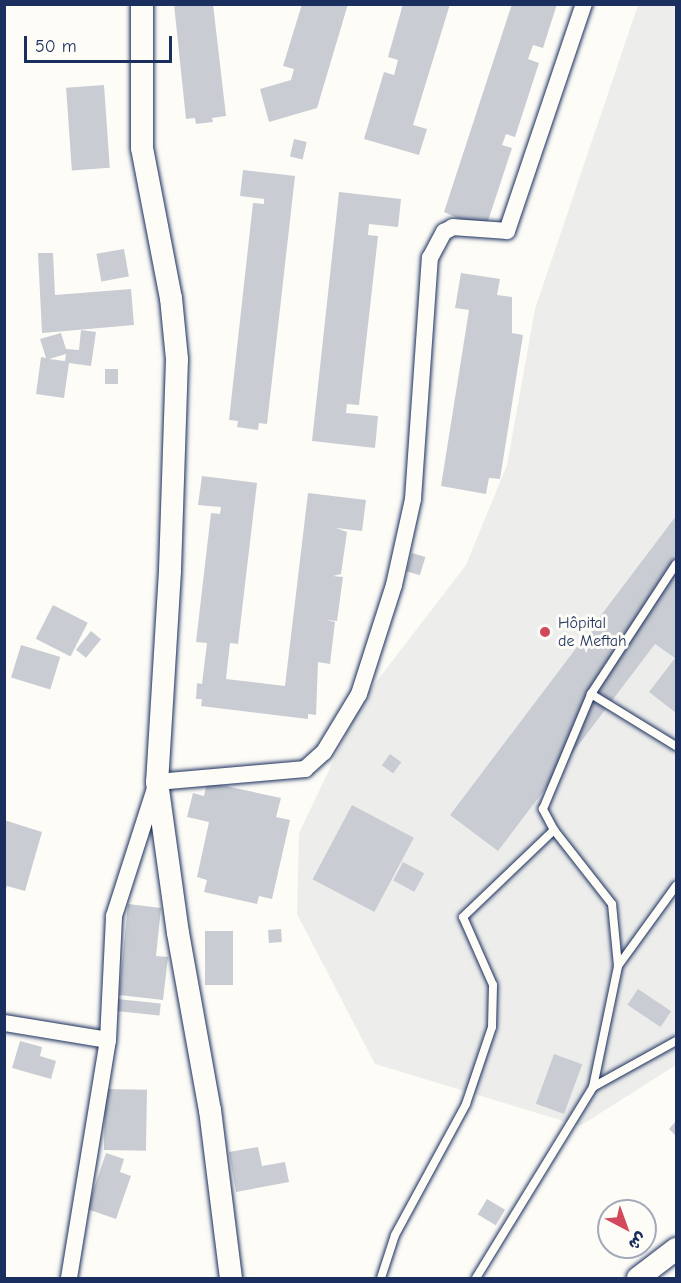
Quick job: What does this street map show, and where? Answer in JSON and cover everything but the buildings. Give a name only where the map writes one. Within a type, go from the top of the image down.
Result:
[{"type":"main road","points":[[142,4],[142,148],[171,298],[177,359],[170,571],[157,782],[178,933],[210,1110],[231,1278]]},
{"type":"main road","points":[[638,1278],[676,1249]]},
{"type":"street","points":[[69,1278],[108,1040],[114,916],[157,782],[305,769],[324,752],[358,694],[394,585],[413,499],[430,258],[444,232],[453,227],[507,231],[584,4]]},
{"type":"street","points":[[4,1023],[108,1040]]},
{"type":"lane","points":[[476,1278],[593,1087],[618,966],[612,904],[554,830],[543,809],[591,694],[676,564]]},
{"type":"lane","points":[[591,694],[676,746]]},
{"type":"lane","points":[[381,1278],[395,1235],[466,1104],[492,1027],[493,985],[463,916],[554,830]]},
{"type":"lane","points":[[618,966],[676,886]]},
{"type":"lane","points":[[593,1087],[676,1041]]},
{"type":"shaded area","name":"Hôpital de Meftah","points":[[638,5],[676,5],[676,1065],[580,1126],[375,1064],[297,914],[299,833],[363,699],[466,565],[507,465],[535,309]]},
{"type":"place","name":"Hôpital de Meftah","points":[[545,632]]}]
